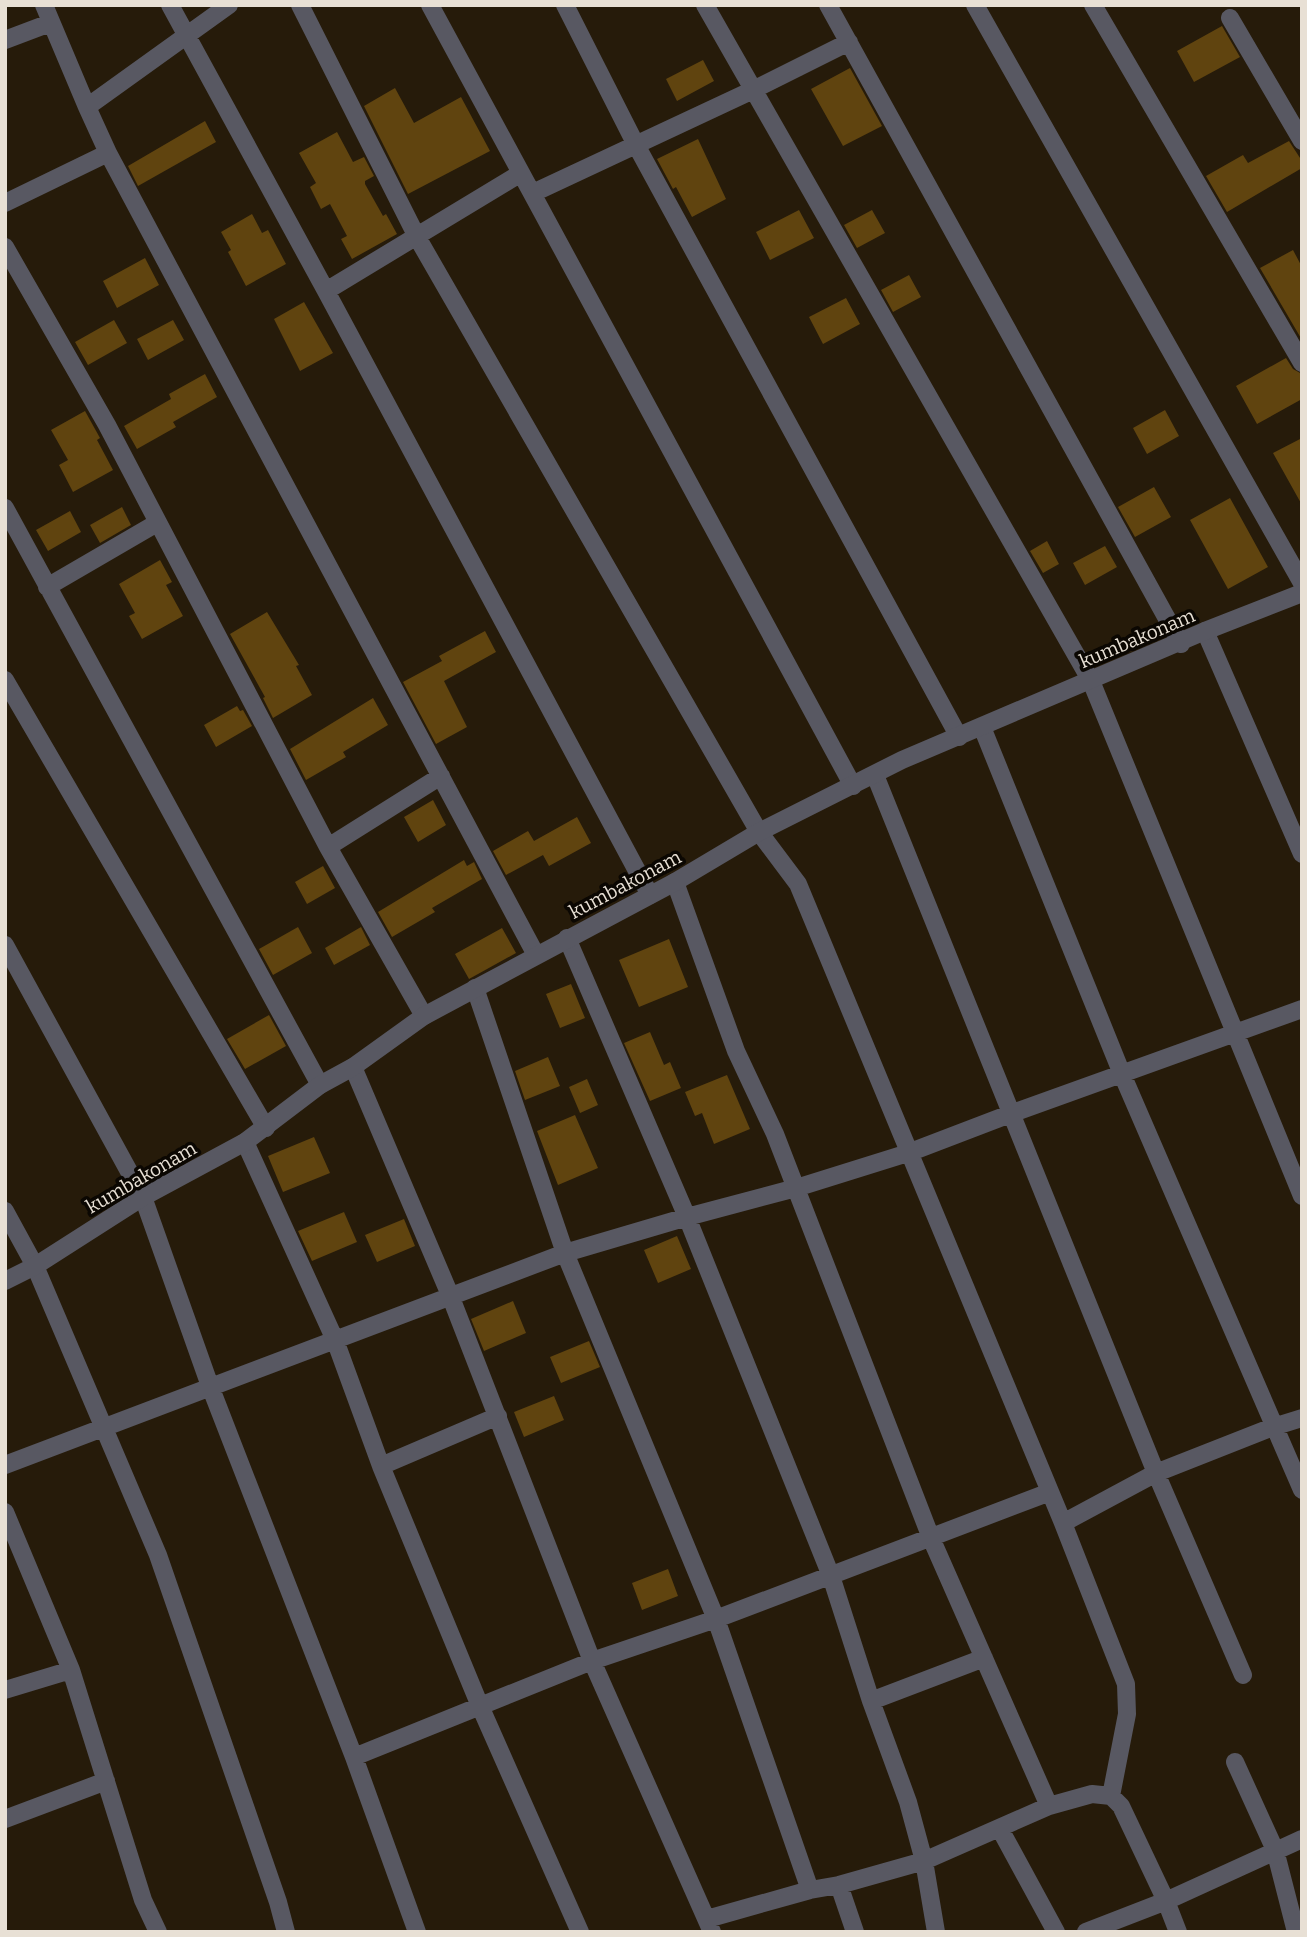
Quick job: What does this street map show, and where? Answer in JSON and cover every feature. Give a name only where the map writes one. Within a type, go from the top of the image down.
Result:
[{"type":"street","points":[[44,5],[108,153],[536,955]]},
{"type":"street","points":[[170,5],[184,36],[326,291],[650,895]]},
{"type":"street","points":[[87,107],[229,5]]},
{"type":"street","points":[[300,5],[417,237],[759,832],[798,884],[1063,1523],[1126,1684],[1127,1714],[1111,1796]]},
{"type":"street","points":[[430,5],[853,786]]},
{"type":"street","points":[[565,5],[635,143],[958,737]]},
{"type":"street","points":[[705,5],[1091,681],[1302,1196]]},
{"type":"street","points":[[828,5],[1181,644]]},
{"type":"street","points":[[975,5],[1302,583]]},
{"type":"street","points":[[1093,5],[1302,363]]},
{"type":"street","points":[[1230,18],[1302,141]]},
{"type":"street","points":[[5,40],[50,23]]},
{"type":"street","points":[[533,193],[849,42]]},
{"type":"street","points":[[5,203],[108,153]]},
{"type":"street","points":[[326,291],[521,173]]},
{"type":"street","points":[[5,247],[107,425],[328,847],[424,1016]]},
{"type":"street","points":[[5,508],[320,1085]]},
{"type":"street","points":[[47,587],[157,523]]},
{"type":"street","name":"kumbakonam","points":[[5,1281],[35,1266],[143,1197],[245,1142],[320,1085],[353,1067],[424,1016],[675,882],[759,832],[902,760],[1181,644],[1205,631],[1302,593]]},
{"type":"street","points":[[1205,631],[1302,854]]},
{"type":"street","points":[[5,680],[266,1128]]},
{"type":"street","points":[[982,727],[1122,1074],[1302,1490]]},
{"type":"street","points":[[875,775],[1156,1473],[1243,1675]]},
{"type":"street","points":[[328,847],[441,776]]},
{"type":"street","points":[[675,882],[736,1051],[775,1134],[931,1538],[1049,1806]]},
{"type":"street","points":[[567,938],[687,1216],[831,1576],[908,1802],[924,1861],[936,1932]]},
{"type":"street","points":[[5,945],[143,1197],[211,1386],[354,1757],[416,1932]]},
{"type":"street","points":[[475,988],[565,1253],[716,1619],[810,1890]]},
{"type":"street","points":[[5,1465],[565,1253],[687,1216],[796,1188],[908,1153],[1302,1009]]},
{"type":"street","points":[[353,1067],[450,1295],[592,1661],[710,1926],[810,1890],[839,1885],[924,1861],[1049,1806],[1092,1794],[1111,1796],[1121,1806],[1178,1932]]},
{"type":"street","points":[[245,1142],[335,1340],[381,1466],[480,1706],[580,1932]]},
{"type":"street","points":[[5,1211],[35,1266],[158,1555],[286,1932]]},
{"type":"street","points":[[381,1466],[498,1416]]},
{"type":"street","points":[[1063,1523],[1156,1473],[1302,1418]]},
{"type":"street","points":[[354,1757],[592,1661],[716,1619],[1050,1492]]},
{"type":"street","points":[[5,1512],[71,1670],[143,1900],[158,1932]]},
{"type":"street","points":[[872,1701],[984,1658]]},
{"type":"street","points":[[5,1690],[71,1670]]},
{"type":"street","points":[[1235,1762],[1275,1850],[1296,1932]]},
{"type":"street","points":[[5,1819],[106,1781]]},
{"type":"street","points":[[1000,1829],[1056,1932]]},
{"type":"street","points":[[1086,1932],[1166,1902],[1302,1839]]},
{"type":"street","points":[[839,1885],[855,1932]]},
{"type":"building","points":[[1222,26],[1240,57],[1194,82],[1177,51]]},
{"type":"building","points":[[703,60],[714,81],[677,101],[666,79]]},
{"type":"building","points":[[850,68],[882,126],[843,146],[811,89]]},
{"type":"building","points":[[395,88],[414,123],[461,97],[490,151],[408,194],[364,106]]},
{"type":"building","points":[[205,121],[216,142],[138,186],[128,166]]},
{"type":"building","points":[[337,132],[353,162],[364,157],[374,176],[365,181],[365,184],[397,234],[352,259],[341,239],[347,236],[330,204],[321,209],[310,187],[316,183],[299,153]]},
{"type":"building","points":[[698,139],[726,199],[692,217],[657,159]]},
{"type":"building","points":[[1289,141],[1302,161],[1302,168],[1227,212],[1206,176],[1243,155],[1248,163]]},
{"type":"building","points":[[799,210],[814,238],[770,260],[756,232]]},
{"type":"building","points":[[872,210],[885,233],[857,248],[844,225]]},
{"type":"building","points":[[252,214],[262,233],[268,230],[286,264],[246,286],[221,232]]},
{"type":"building","points":[[1293,250],[1302,267],[1302,340],[1260,268]]},
{"type":"building","points":[[145,258],[159,285],[117,308],[103,281]]},
{"type":"building","points":[[909,275],[921,297],[893,312],[881,290]]},
{"type":"building","points":[[846,298],[860,324],[823,344],[809,317]]},
{"type":"building","points":[[304,302],[333,353],[300,371],[274,319]]},
{"type":"building","points":[[114,320],[127,343],[88,365],[75,342]]},
{"type":"building","points":[[173,320],[184,340],[148,360],[137,339]]},
{"type":"building","points":[[1286,358],[1293,369],[1302,374],[1302,399],[1257,424],[1236,386]]},
{"type":"building","points":[[205,374],[217,397],[173,422],[176,427],[137,449],[124,426],[171,399],[169,394]]},
{"type":"building","points":[[1165,410],[1179,436],[1147,454],[1133,428]]},
{"type":"building","points":[[85,411],[113,470],[73,492],[59,465],[68,460],[51,430]]},
{"type":"building","points":[[1302,438],[1302,505],[1273,453]]},
{"type":"building","points":[[1154,487],[1171,517],[1135,537],[1118,507]]},
{"type":"building","points":[[1230,498],[1268,567],[1228,589],[1190,520]]},
{"type":"building","points":[[122,507],[131,525],[100,543],[90,525]]},
{"type":"building","points":[[70,511],[81,532],[48,551],[36,530]]},
{"type":"building","points":[[1047,541],[1059,564],[1043,573],[1030,551]]},
{"type":"building","points":[[1105,546],[1117,567],[1085,585],[1073,563]]},
{"type":"building","points":[[160,560],[172,582],[166,585],[183,616],[142,639],[129,616],[135,613],[119,584]]},
{"type":"building","points":[[267,612],[299,665],[296,666],[312,695],[273,718],[263,698],[265,697],[230,634]]},
{"type":"building","points":[[485,631],[496,652],[444,681],[467,727],[436,744],[403,682],[442,661],[439,656]]},
{"type":"building","points":[[373,698],[388,725],[343,752],[346,757],[306,780],[290,749]]},
{"type":"building","points":[[237,706],[240,711],[243,710],[252,726],[216,747],[204,725]]},
{"type":"building","points":[[433,800],[446,825],[418,842],[404,817]]},
{"type":"building","points":[[577,817],[591,843],[549,866],[543,855],[506,875],[493,851],[528,831],[534,841]]},
{"type":"building","points":[[464,860],[467,866],[474,862],[482,879],[432,908],[435,912],[392,937],[378,912]]},
{"type":"building","points":[[323,866],[335,888],[307,904],[295,882]]},
{"type":"building","points":[[298,927],[312,953],[273,975],[259,949]]},
{"type":"building","points":[[361,927],[370,945],[334,965],[325,948]]},
{"type":"building","points":[[502,928],[516,953],[469,979],[455,954]]},
{"type":"building","points":[[669,939],[688,987],[639,1007],[619,960]]},
{"type":"building","points":[[571,984],[585,1018],[560,1028],[546,994]]},
{"type":"building","points":[[269,1015],[286,1046],[245,1069],[227,1039]]},
{"type":"building","points":[[650,1032],[664,1065],[670,1062],[681,1088],[650,1101],[624,1043]]},
{"type":"building","points":[[548,1057],[560,1086],[525,1100],[515,1071]]},
{"type":"building","points":[[727,1075],[750,1129],[714,1144],[702,1113],[695,1116],[685,1092]]},
{"type":"building","points":[[587,1079],[598,1105],[580,1113],[569,1087]]},
{"type":"building","points":[[575,1115],[598,1168],[558,1185],[537,1131]]},
{"type":"building","points":[[314,1137],[330,1173],[283,1192],[268,1156]]},
{"type":"building","points":[[344,1212],[357,1242],[312,1261],[298,1231]]},
{"type":"building","points":[[404,1219],[415,1246],[377,1262],[365,1235]]},
{"type":"building","points":[[677,1236],[691,1269],[658,1283],[644,1250]]},
{"type":"building","points":[[513,1301],[526,1333],[484,1351],[471,1319]]},
{"type":"building","points":[[589,1341],[600,1367],[561,1383],[550,1357]]},
{"type":"building","points":[[554,1396],[564,1420],[524,1437],[514,1412]]},
{"type":"building","points":[[668,1569],[678,1596],[642,1610],[632,1583]]}]
